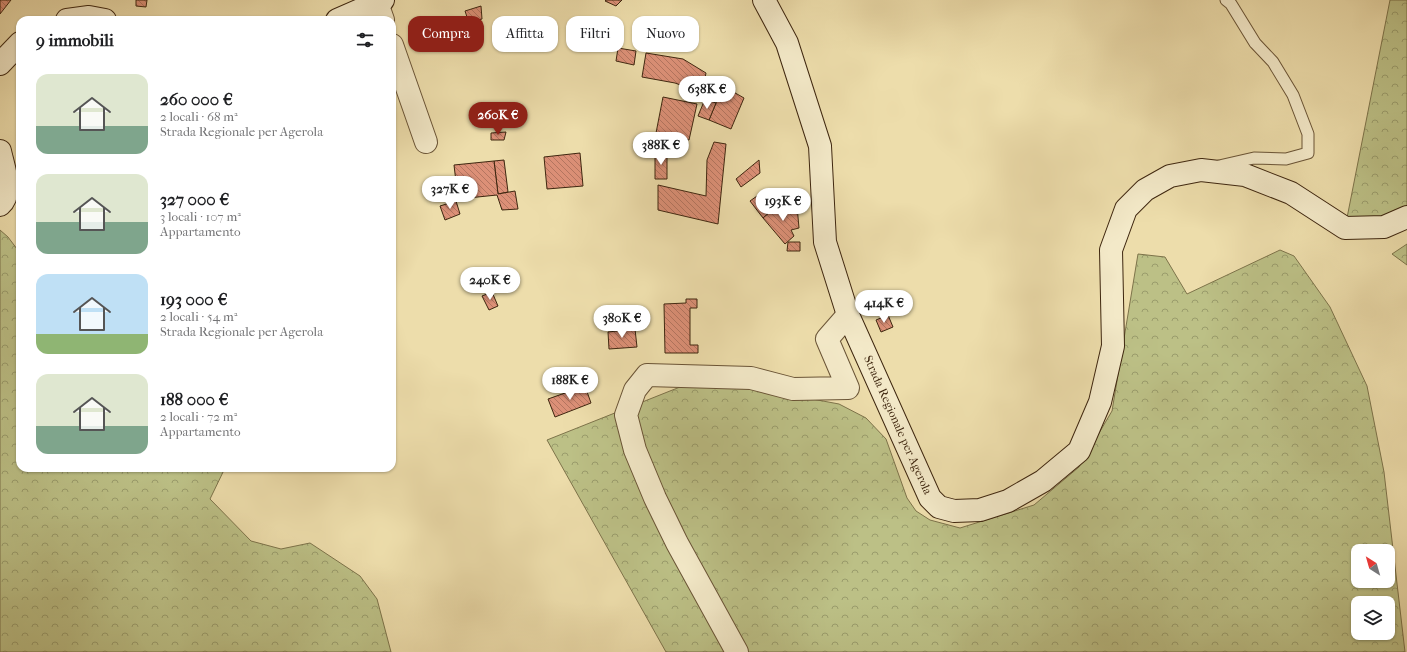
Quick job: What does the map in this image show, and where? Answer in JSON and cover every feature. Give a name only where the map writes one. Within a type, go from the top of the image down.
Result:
[{"type":"main road","name":"Strada Regionale per Agerola","points":[[764,0],[787,43],[820,146],[825,242],[848,315],[930,498],[939,508],[954,511],[980,510],[1008,501],[1043,481],[1079,451],[1100,402],[1113,346],[1111,250],[1126,209],[1145,190],[1170,176],[1201,170],[1245,175],[1291,193],[1345,228],[1384,227],[1407,217]]},
{"type":"main road","points":[[352,16],[381,8]]},
{"type":"main road","points":[[0,64],[16,47]]},
{"type":"main road","points":[[396,56],[426,142]]},
{"type":"main road","points":[[0,151],[7,191],[4,202],[0,205]]},
{"type":"main road","points":[[737,652],[677,543],[655,498],[635,450],[626,415],[635,390],[647,374],[751,378],[793,389],[848,388],[827,339],[848,315]]},
{"type":"lane","points":[[1201,170],[1254,158],[1286,159],[1308,153],[1308,134],[1293,95],[1273,62],[1256,43],[1226,0]]},
{"type":"green space","points":[[1390,0],[1407,0],[1407,217],[1345,228]]},
{"type":"green space","points":[[0,230],[8,237],[16,248],[16,472],[223,472],[210,499],[251,541],[281,549],[310,543],[360,576],[377,599],[391,652],[0,652]]},
{"type":"green space","points":[[1407,244],[1407,265],[1392,254]]},
{"type":"green space","points":[[1280,250],[1294,256],[1330,307],[1367,386],[1384,472],[1392,544],[1351,544],[1351,588],[1395,588],[1395,566],[1405,652],[666,652],[547,440],[685,385],[753,388],[839,404],[866,418],[886,439],[907,498],[916,511],[930,520],[960,528],[1034,505],[1079,467],[1112,411],[1138,254],[1165,257],[1187,294]]},
{"type":"building","points":[[0,0],[11,0],[0,14]]},
{"type":"building","points":[[136,0],[147,0],[146,7],[136,6]]},
{"type":"building","points":[[622,0],[616,6],[605,1]]},
{"type":"building","points":[[481,6],[482,16],[467,16],[465,11]]},
{"type":"building","points":[[624,49],[636,52],[634,65],[616,61],[617,52],[624,52]]},
{"type":"building","points":[[646,53],[683,59],[706,73],[702,93],[675,83],[642,77]]},
{"type":"building","points":[[723,86],[744,98],[731,129],[709,120]]},
{"type":"building","points":[[663,97],[697,104],[689,140],[656,133]]},
{"type":"building","points":[[705,99],[716,103],[709,120],[698,116]]},
{"type":"building","points":[[506,132],[504,140],[491,140],[491,133]]},
{"type":"building","points":[[714,142],[726,144],[718,224],[658,210],[658,185],[706,196],[707,160]]},
{"type":"building","points":[[655,152],[667,153],[667,179],[655,179]]},
{"type":"building","points":[[580,153],[583,186],[547,189],[544,157]]},
{"type":"building","points":[[504,160],[508,192],[498,194],[494,161]]},
{"type":"building","points":[[759,160],[760,173],[741,187],[736,179]]},
{"type":"building","points":[[494,161],[498,194],[515,191],[518,209],[502,210],[497,195],[458,199],[454,165]]},
{"type":"building","points":[[764,191],[776,207],[763,218],[750,201]]},
{"type":"building","points":[[456,201],[460,214],[445,220],[440,206]]},
{"type":"building","points":[[797,206],[799,228],[791,230],[794,236],[785,244],[763,218],[776,207]]},
{"type":"building","points":[[788,242],[800,242],[800,251],[787,251]]},
{"type":"building","points":[[492,292],[498,306],[489,310],[482,296]]},
{"type":"building","points":[[686,299],[697,299],[697,308],[690,308],[690,345],[698,345],[698,353],[665,353],[664,304],[686,303]]},
{"type":"building","points":[[888,315],[893,327],[881,332],[876,320]]},
{"type":"building","points":[[635,329],[637,347],[609,349],[608,332]]},
{"type":"building","points":[[585,386],[591,403],[555,417],[548,399]]}]
